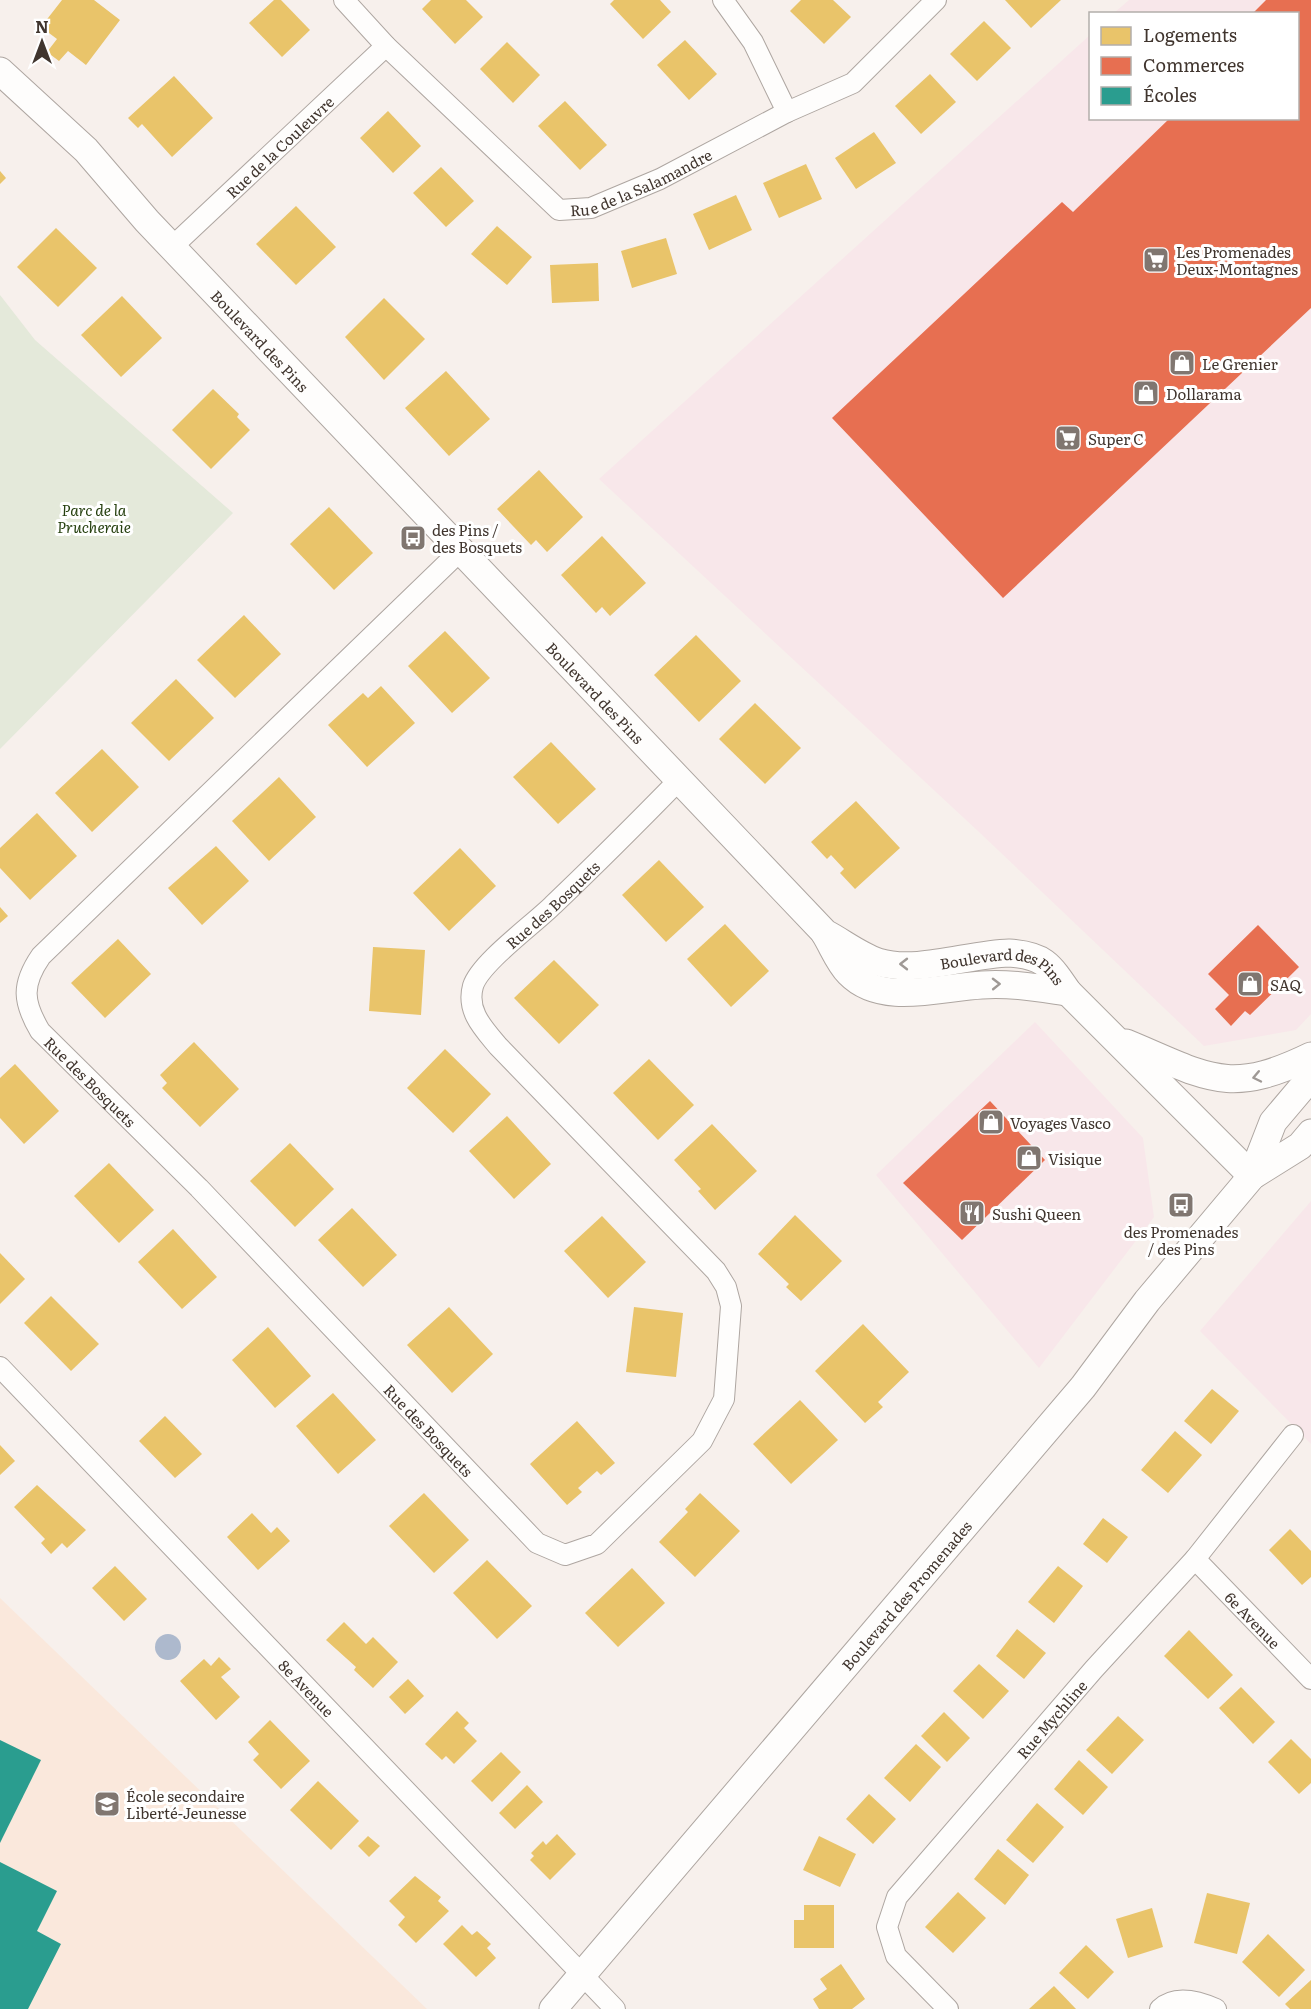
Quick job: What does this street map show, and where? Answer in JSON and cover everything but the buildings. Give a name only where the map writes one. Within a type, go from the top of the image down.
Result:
[{"type":"street","name":"Rue de la Salamandre","points":[[344,0],[386,46],[559,210],[591,208],[660,179],[787,112],[853,83],[936,0]]},
{"type":"street","points":[[723,0],[753,42],[787,112]]},
{"type":"street","name":"Rue de la Couleuvre","points":[[172,247],[386,46]]},
{"type":"street","name":"Boulevard des Pins","points":[[0,71],[86,150],[172,247],[825,933],[849,974],[880,989],[909,992],[998,984],[1068,992],[1252,1176]]},
{"type":"street","name":"Rue des Bosquets","points":[[460,551],[41,956],[30,972],[25,994],[30,1013],[40,1031],[199,1188],[537,1543],[565,1555],[597,1544],[702,1441],[724,1399],[731,1306],[726,1287],[716,1271],[498,1046],[477,1021],[471,1003],[474,985],[484,968],[551,907],[680,779]]},
{"type":"street","points":[[1114,1038],[1198,1074],[1226,1079],[1256,1078],[1311,1056]]},
{"type":"street","name":"Boulevard des Promenades","points":[[1252,1176],[1273,1122],[1311,1077]]},
{"type":"street","name":"Boulevard des Promenades","points":[[553,2009],[1083,1388],[1147,1301],[1252,1176],[1300,1146],[1311,1133]]},
{"type":"street","name":"8e Avenue","points":[[0,1367],[615,2009]]},
{"type":"street","name":"Rue Mychline","points":[[948,2009],[896,1956],[887,1927],[897,1897],[1094,1669],[1195,1559],[1293,1435]]},
{"type":"street","name":"6e Avenue","points":[[1195,1559],[1311,1679]]},
{"type":"street","points":[[1160,2009],[1166,2003],[1196,2000],[1216,2009]]},
{"type":"shaded area","points":[[1129,0],[1311,0],[1311,1014],[1296,1030],[1204,1046],[979,832],[599,479],[1089,36],[1089,120],[1299,120],[1299,12],[1115,12]]},
{"type":"shaded area","points":[[1035,1022],[1143,1138],[1154,1217],[1039,1368],[876,1175]]},
{"type":"shaded area","points":[[1311,1201],[1311,1444],[1200,1331]]},
{"type":"shaded area","name":"École secondaire Liberté-Jeunesse","points":[[0,1598],[427,2009],[0,2009]]},
{"type":"green space","name":"Parc de la Prucheraie","points":[[0,295],[35,340],[233,513],[0,749]]},
{"type":"water","points":[[168,1634],[177,1638],[181,1647],[177,1656],[168,1660],[159,1656],[155,1647],[159,1638]]},
{"type":"place","name":"Les Promenades Deux-Montagnes","points":[[1156,260]]},
{"type":"place","name":"Le Grenier","points":[[1182,363]]},
{"type":"place","name":"Dollarama","points":[[1146,393]]},
{"type":"place","name":"Super C","points":[[1068,438]]},
{"type":"place","name":"des Pins / des Bosquets","points":[[413,538]]},
{"type":"place","name":"SAQ","points":[[1250,984]]},
{"type":"place","name":"Voyages Vasco","points":[[991,1122]]},
{"type":"place","name":"Visique","points":[[1029,1158]]},
{"type":"place","name":"des Promenades / des Pins","points":[[1181,1205]]},
{"type":"place","name":"Sushi Queen","points":[[972,1213]]},
{"type":"place","name":"École secondaire Liberté-Jeunesse","points":[[107,1804]]}]
